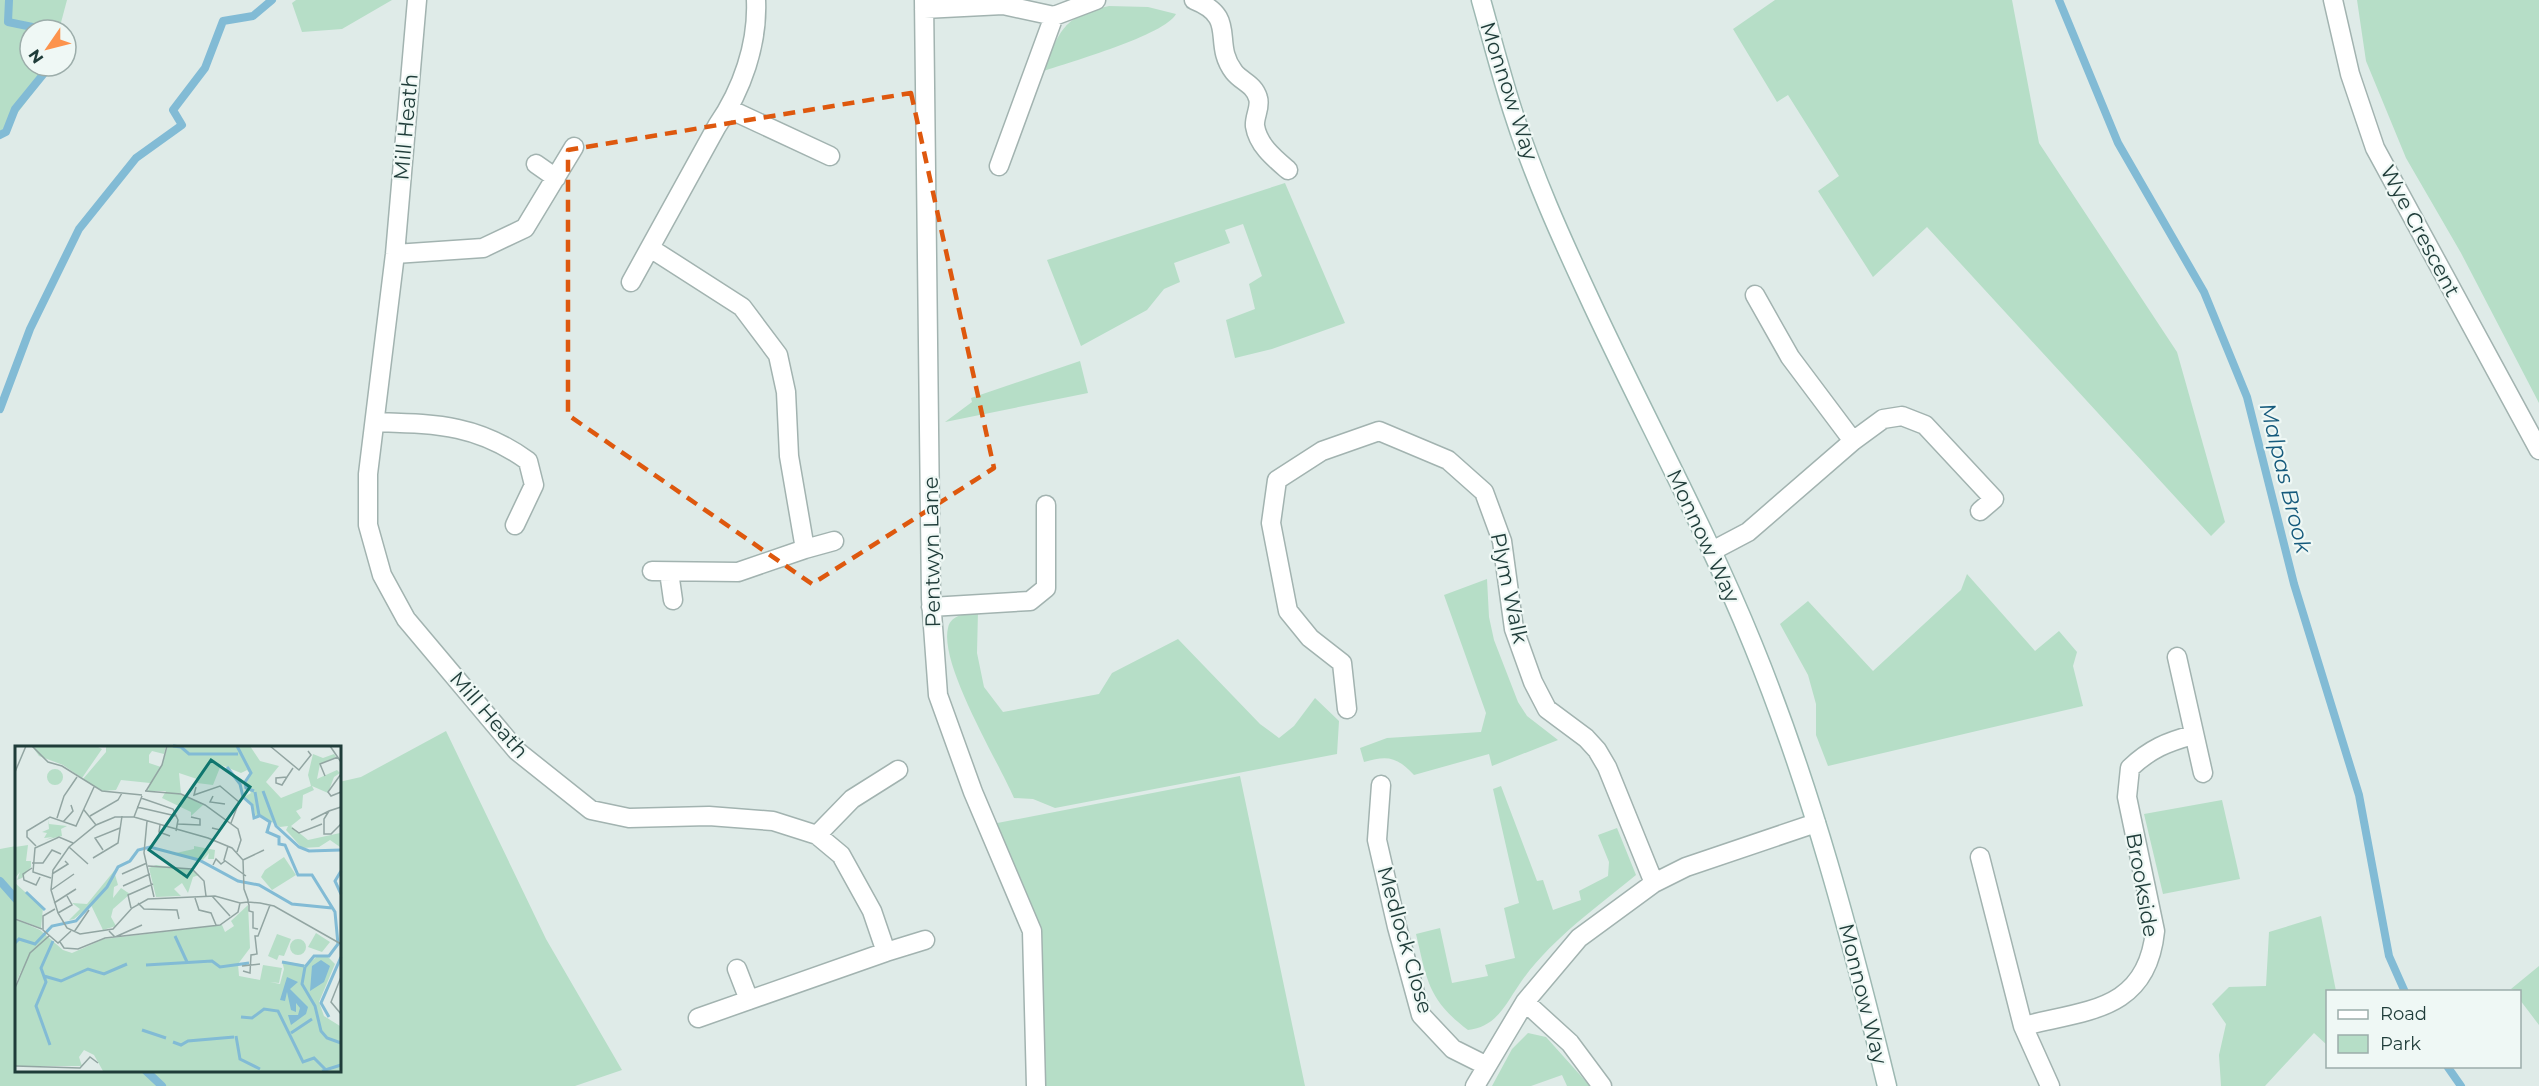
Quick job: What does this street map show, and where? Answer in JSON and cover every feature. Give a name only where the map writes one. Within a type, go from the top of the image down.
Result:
[{"type":"street","name":"Mill Heath","points":[[417,0],[395,254],[368,474],[368,525],[382,575],[406,619],[517,752],[591,810],[628,818],[709,816],[772,821],[817,835],[841,855],[872,911],[886,952]]},
{"type":"street","points":[[631,282],[717,126],[729,109],[751,53],[756,0]]},
{"type":"street","points":[[924,4],[1003,5],[1054,16],[1096,0]]},
{"type":"street","points":[[1194,0],[1208,6],[1221,20],[1224,51],[1234,72],[1253,86],[1259,100],[1255,126],[1266,151],[1288,170]]},
{"type":"street","name":"Monnow Way","points":[[1481,0],[1515,117],[1530,159],[1585,289],[1712,551],[1761,666],[1795,754],[1858,967],[1887,1086]]},
{"type":"street","name":"Wye Crescent","points":[[2333,0],[2350,74],[2375,148],[2539,450]]},
{"type":"street","name":"Pentwyn Lane","points":[[924,4],[931,607],[938,695],[973,792],[1032,931],[1036,1086]]},
{"type":"street","points":[[999,166],[1054,16]]},
{"type":"street","points":[[729,109],[830,156]]},
{"type":"street","points":[[395,254],[483,248],[525,228],[574,147]]},
{"type":"street","points":[[536,164],[556,178]]},
{"type":"street","points":[[650,248],[742,307],[778,355],[786,392],[789,456],[805,549]]},
{"type":"street","points":[[1755,295],[1790,357],[1853,441]]},
{"type":"street","points":[[1712,551],[1748,532],[1853,441],[1883,419],[1902,416],[1925,425],[1994,499],[1980,511]]},
{"type":"street","points":[[376,422],[442,424],[503,442],[528,461],[534,485],[515,525]]},
{"type":"street","name":"Plym Walk","points":[[1347,709],[1342,663],[1310,638],[1288,611],[1271,523],[1277,480],[1322,451],[1379,431],[1448,460],[1484,492],[1502,541],[1514,629],[1533,682],[1547,709],[1597,750],[1607,767],[1654,883]]},
{"type":"street","points":[[931,607],[1030,601],[1046,588],[1046,505]]},
{"type":"street","points":[[673,600],[661,572],[738,572],[834,541]]},
{"type":"street","points":[[2177,657],[2203,773]]},
{"type":"street","name":"Brookside","points":[[2024,1026],[2106,1005],[2132,991],[2145,972],[2153,951],[2155,931],[2127,797],[2130,768],[2147,752],[2165,742],[2193,735]]},
{"type":"street","points":[[817,835],[852,799],[898,770]]},
{"type":"street","name":"Medlock Close","points":[[1381,785],[1377,840],[1422,1015],[1453,1049],[1485,1065]]},
{"type":"street","points":[[1475,1086],[1485,1065],[1526,1002],[1579,938],[1654,883],[1693,863],[1816,823]]},
{"type":"street","points":[[1980,857],[2024,1026],[2050,1086]]},
{"type":"street","points":[[698,1018],[925,940]]},
{"type":"street","points":[[737,969],[749,1000]]},
{"type":"street","points":[[1526,1002],[1570,1043],[1602,1086]]},
{"type":"highlighted area","points":[[911,93],[994,468],[812,584],[568,415],[568,150]]},
{"type":"green space","points":[[0,0],[67,0],[62,18],[18,18],[18,78],[44,78],[0,136]]},
{"type":"green space","points":[[296,0],[392,0],[342,29],[302,32],[292,3]]},
{"type":"green space","points":[[1775,0],[2012,0],[2039,143],[2177,352],[2225,522],[2211,536],[1927,227],[1873,277],[1818,191],[1839,176],[1788,95],[1777,102],[1733,29]]},
{"type":"green space","points":[[2357,0],[2539,0],[2539,403],[2461,253],[2406,158],[2366,61]]},
{"type":"green space","points":[[1109,6],[1148,7],[1176,14],[1168,22],[1136,39],[1044,71],[1059,35],[1072,20]]},
{"type":"green space","points":[[1285,183],[1345,323],[1272,349],[1235,358],[1226,320],[1255,309],[1249,284],[1262,276],[1243,224],[1225,230],[1230,243],[1174,263],[1180,282],[1164,289],[1147,310],[1081,346],[1047,260]]},
{"type":"green space","points":[[1080,361],[1088,393],[945,422],[972,402],[971,398]]},
{"type":"green space","points":[[1967,574],[2035,651],[2059,631],[2077,652],[2073,666],[2083,706],[1828,766],[1816,735],[1816,704],[1808,675],[1780,624],[1808,601],[1873,671],[1961,590]]},
{"type":"green space","points":[[1487,579],[1489,617],[1494,640],[1518,702],[1527,716],[1558,740],[1492,766],[1489,754],[1414,775],[1402,764],[1392,759],[1364,762],[1360,748],[1387,738],[1481,732],[1486,713],[1444,595]]},
{"type":"green space","points":[[978,611],[977,653],[984,687],[1003,712],[1099,694],[1112,673],[1178,639],[1260,724],[1279,738],[1294,726],[1315,698],[1339,721],[1337,754],[1055,808],[1033,799],[1014,798],[972,713],[952,665],[948,644],[950,623],[960,615]]},
{"type":"green space","points":[[446,731],[546,939],[622,1070],[575,1086],[0,1086],[0,849],[15,846],[15,1071],[340,1071],[340,782],[361,777]]},
{"type":"green space","points":[[1240,776],[1305,1086],[1036,1086],[1032,931],[987,825]]},
{"type":"green space","points":[[1501,786],[1537,881],[1543,880],[1553,910],[1581,900],[1579,891],[1608,876],[1609,862],[1598,835],[1617,828],[1636,875],[1548,950],[1523,979],[1501,1012],[1487,1024],[1468,1030],[1445,1009],[1431,988],[1416,934],[1440,928],[1452,983],[1488,976],[1485,965],[1515,958],[1504,908],[1519,903],[1493,789]]},
{"type":"green space","points":[[2222,800],[2240,879],[2163,894],[2144,814]]},
{"type":"green space","points":[[2321,916],[2336,990],[2326,990],[2326,1044],[2314,1033],[2265,1086],[2221,1086],[2219,1055],[2226,1024],[2212,1004],[2229,987],[2266,986],[2269,932]]},
{"type":"green space","points":[[2539,966],[2539,1025],[2521,1001],[2521,990],[2511,989]]},
{"type":"green space","points":[[1528,1033],[1546,1037],[1590,1086],[1567,1086],[1562,1075],[1531,1086],[1492,1086],[1512,1049]]},
{"type":"waterway","points":[[9,0],[8,22],[18,24]]},
{"type":"waterway","points":[[0,409],[30,329],[79,229],[136,158],[182,125],[173,110],[205,68],[223,21],[253,16],[272,0]]},
{"type":"waterway","name":"Malpas Brook","points":[[2059,0],[2118,143],[2204,292],[2247,397],[2294,584],[2359,795],[2389,956],[2404,990]]},
{"type":"waterway","points":[[0,135],[6,132],[15,109],[40,78]]},
{"type":"waterway","points":[[0,881],[15,898]]},
{"type":"waterway","name":"Malpas Brook","points":[[2448,1068],[2461,1086]]},
{"type":"waterway","points":[[146,1071],[162,1086]]}]
